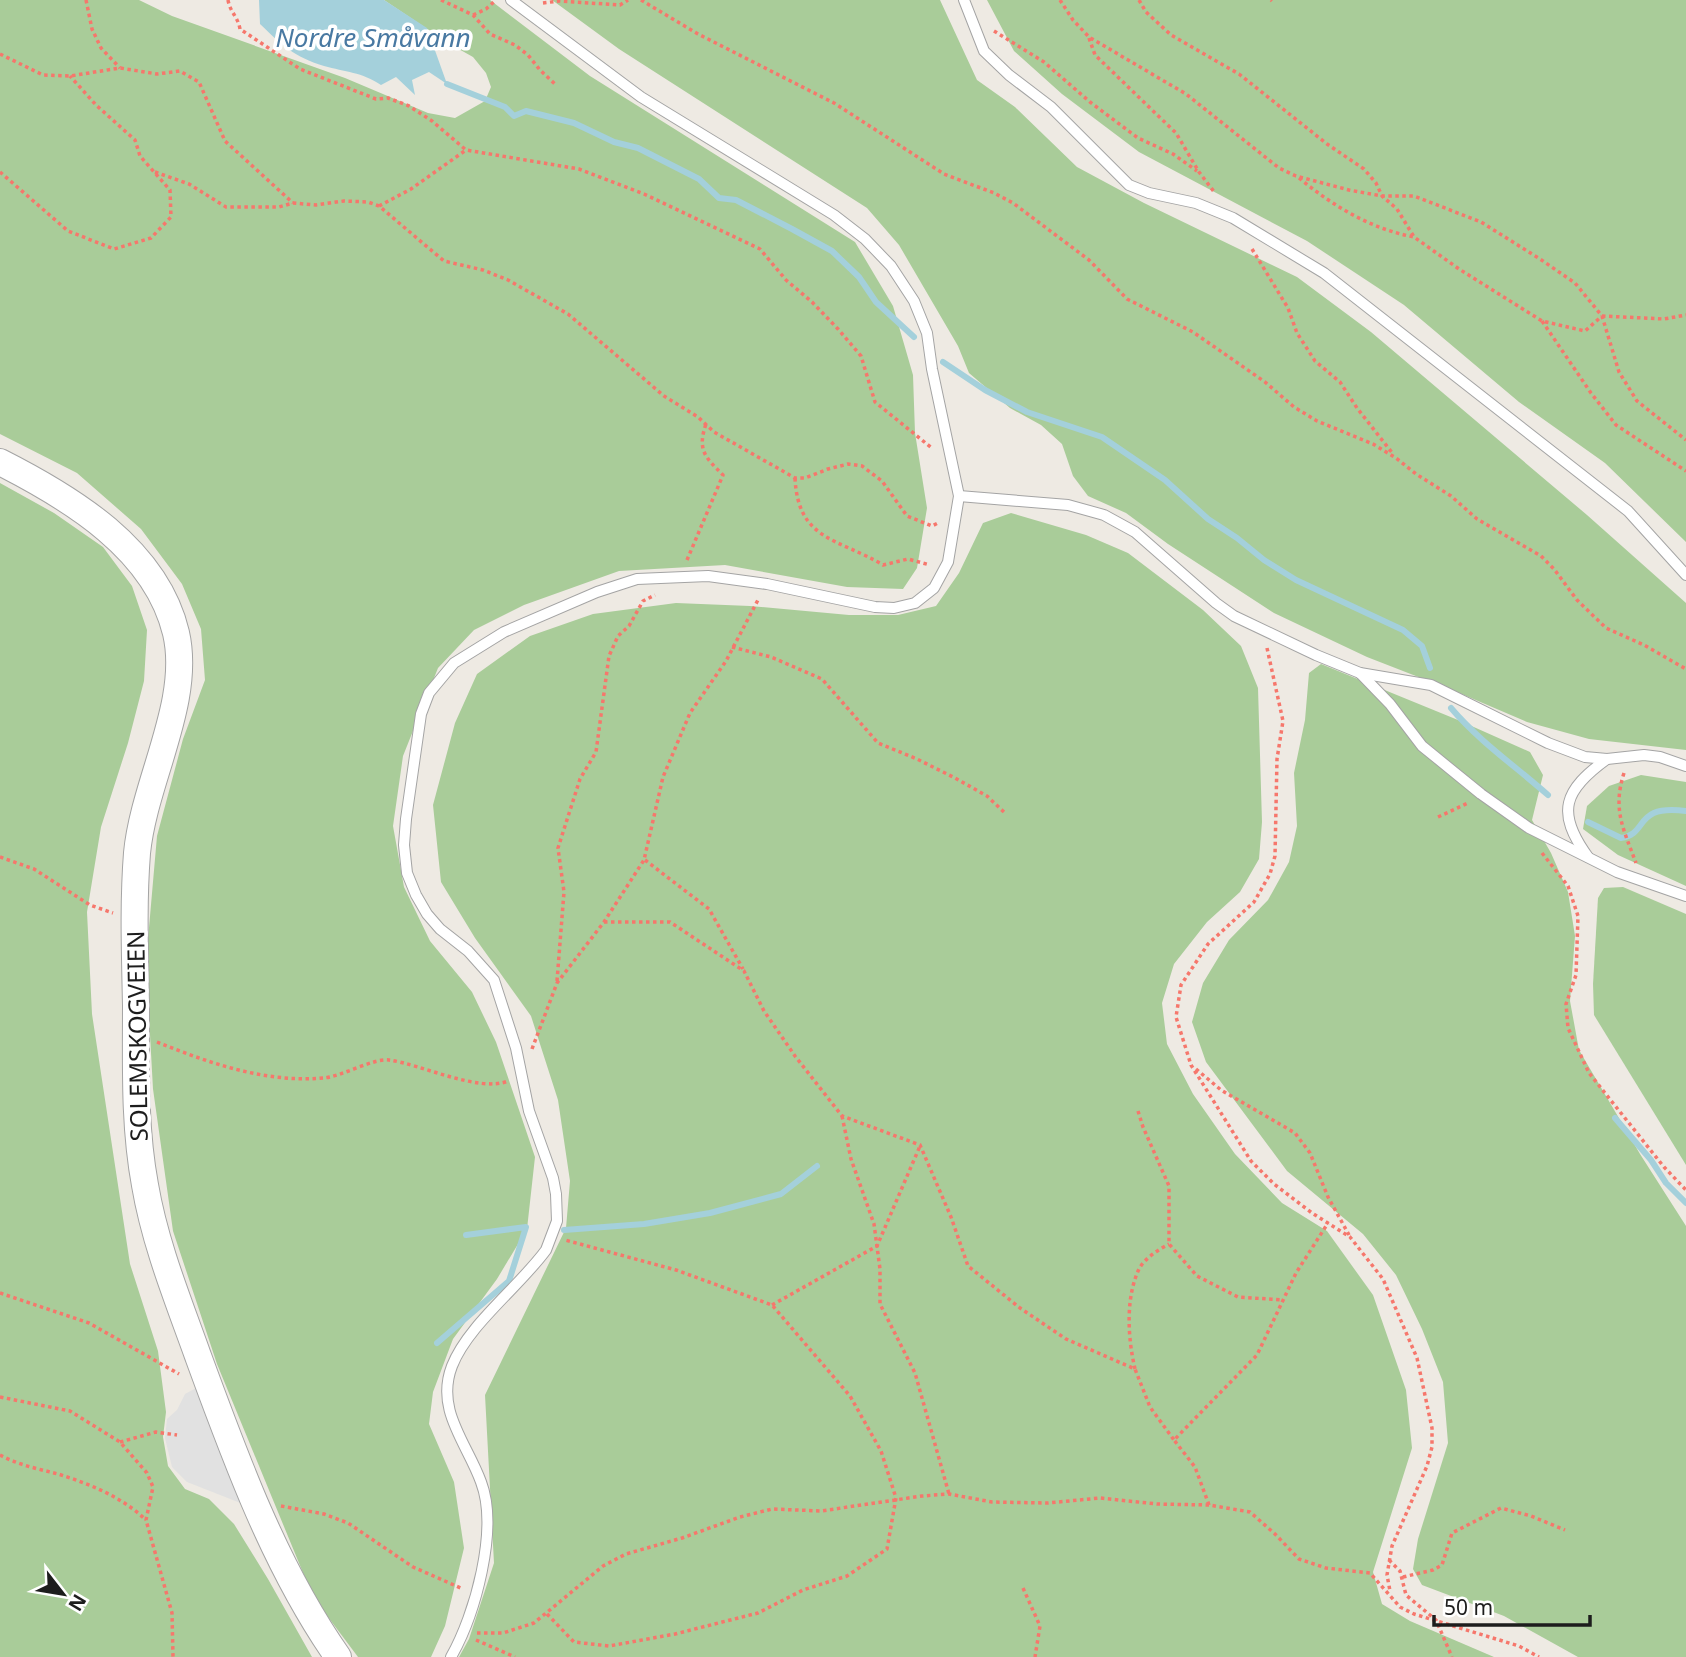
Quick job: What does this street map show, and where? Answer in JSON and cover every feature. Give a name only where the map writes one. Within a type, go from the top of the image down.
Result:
[{"type":"street","name":"SOLEMSKOGVEIEN","points":[[0,462],[92,517],[125,546],[162,594],[176,634],[179,658],[178,692],[141,827],[137,852],[136,1118],[149,1204],[166,1266],[212,1393],[220,1432],[305,1606],[338,1657]]},
{"type":"lane","points":[[964,0],[984,51],[1009,75],[1051,107],[1129,185],[1149,193],[1196,203],[1233,218],[1324,273],[1628,511],[1686,575]]},
{"type":"lane","points":[[451,1657],[475,1594],[488,1536],[488,1511],[481,1482],[449,1413],[449,1379],[453,1365],[472,1335],[538,1262],[553,1236],[557,1208],[553,1178],[529,1111],[516,1048],[494,980],[468,951],[440,929],[427,914],[407,873],[404,845],[406,819],[421,714],[429,693],[454,663],[504,632],[597,592],[637,579],[708,576],[767,584],[875,607],[894,608],[915,603],[926,597],[934,588],[945,569],[959,496],[927,333],[914,301],[884,259],[834,215],[641,97],[512,1]]},
{"type":"lane","points":[[959,496],[1068,505],[1104,515],[1135,533],[1216,603],[1264,632],[1360,673],[1431,685],[1559,748],[1585,757],[1660,757],[1686,766]]},
{"type":"lane","points":[[1360,673],[1390,704],[1422,746],[1481,794],[1529,828],[1642,882],[1686,897]]},
{"type":"lane","points":[[1590,859],[1573,834],[1568,804],[1577,784],[1607,759]]},
{"type":"path","points":[[86,0],[92,29],[101,48],[121,68]]},
{"type":"path","points":[[228,0],[231,13],[239,21],[240,29],[300,69],[376,99],[388,98],[409,106],[432,121],[466,150],[579,169],[644,194],[760,249],[786,280],[838,328],[860,356],[875,402],[954,466]]},
{"type":"path","points":[[441,0],[473,15],[490,34],[515,45],[556,85]]},
{"type":"path","points":[[473,15],[496,0]]},
{"type":"path","points":[[512,1],[596,2],[620,5],[628,0]]},
{"type":"path","points":[[641,0],[698,34],[834,103],[944,174],[1013,203],[1089,260],[1127,299],[1193,332],[1317,421],[1363,439],[1396,458],[1451,496],[1477,519],[1541,556],[1577,600],[1606,628],[1644,645],[1686,669]]},
{"type":"path","points":[[1060,0],[1073,20],[1089,37],[1186,94],[1326,200],[1391,233],[1414,237]]},
{"type":"path","points":[[1139,0],[1146,12],[1171,36],[1239,74],[1327,144],[1364,169],[1376,183],[1382,196],[1397,209],[1414,237],[1459,270],[1542,321],[1585,331],[1602,316],[1664,319],[1686,315]]},
{"type":"path","points":[[968,12],[1044,62],[1090,102],[1138,138],[1172,154],[1199,172],[1176,133],[1095,55],[1089,37]]},
{"type":"path","points":[[0,54],[44,75],[70,76],[121,68],[157,74],[180,71],[199,82],[225,141],[293,203]]},
{"type":"path","points":[[0,172],[68,231],[114,249],[151,238],[170,217],[170,190],[140,156],[135,140],[96,106],[70,76]]},
{"type":"path","points":[[379,206],[411,189],[466,150]]},
{"type":"path","points":[[155,172],[189,184],[226,207],[356,202],[379,206],[444,261],[483,270],[568,314],[664,396],[714,432],[795,478],[805,478],[848,464],[862,466],[882,481],[906,516],[932,526],[957,514]]},
{"type":"path","points":[[1296,176],[1382,196],[1414,195],[1481,222],[1575,283],[1602,316],[1619,372],[1637,401],[1686,440]]},
{"type":"path","points":[[1233,218],[1288,308],[1297,333],[1315,360],[1340,382],[1396,458]]},
{"type":"path","points":[[1542,321],[1616,425],[1686,471]]},
{"type":"path","points":[[680,577],[723,475],[705,456],[701,438],[706,424]]},
{"type":"path","points":[[795,478],[796,496],[804,519],[836,544],[862,553],[883,565],[908,559],[945,569]]},
{"type":"path","points":[[136,1034],[208,1062],[261,1075],[324,1078],[387,1059],[444,1076],[498,1085],[522,1075],[557,983],[564,892],[558,848],[580,779],[596,752],[607,663],[618,636],[629,626],[643,601],[659,591],[664,577]]},
{"type":"path","points":[[557,983],[604,922],[644,860],[663,777],[690,713],[726,661],[767,584]]},
{"type":"path","points":[[1264,632],[1269,666],[1280,700],[1283,721],[1277,759],[1275,856],[1270,874],[1254,902],[1208,944],[1181,985],[1176,1017],[1191,1066],[1251,1161],[1274,1184],[1350,1237]]},
{"type":"path","points":[[732,647],[771,657],[822,679],[878,743],[955,778],[987,796],[1006,814]]},
{"type":"path","points":[[1629,755],[1619,786],[1619,811],[1624,838],[1642,882]]},
{"type":"path","points":[[1438,817],[1465,805],[1481,794]]},
{"type":"path","points":[[1529,828],[1543,855],[1568,886],[1578,916],[1576,975],[1566,1004],[1568,1028],[1588,1073],[1664,1167],[1684,1183],[1686,1190]]},
{"type":"path","points":[[0,857],[34,869],[102,911],[135,917]]},
{"type":"path","points":[[644,860],[709,909],[764,1011],[842,1116],[850,1159],[874,1224],[880,1304],[915,1373],[949,1494]]},
{"type":"path","points":[[604,922],[670,922],[744,971]]},
{"type":"path","points":[[1191,1066],[1221,1090],[1295,1133],[1310,1153],[1328,1197],[1350,1237],[1383,1279],[1417,1358],[1432,1428],[1432,1447],[1427,1466],[1392,1546],[1387,1575],[1390,1593]]},
{"type":"path","points":[[1138,1111],[1168,1186],[1168,1244],[1197,1276],[1238,1297],[1283,1300]]},
{"type":"path","points":[[842,1116],[920,1145],[951,1217],[968,1266],[1020,1308],[1066,1339],[1135,1369]]},
{"type":"path","points":[[772,1305],[877,1247],[920,1145]]},
{"type":"path","points":[[1174,1440],[1257,1355],[1296,1273],[1328,1223]]},
{"type":"path","points":[[547,1614],[574,1642],[609,1646],[675,1634],[758,1613],[803,1590],[847,1576],[887,1549],[896,1498],[881,1451],[850,1396],[772,1305],[676,1270],[553,1236]]},
{"type":"path","points":[[1168,1244],[1139,1268],[1130,1305],[1128,1340],[1135,1369],[1150,1407],[1195,1468],[1209,1504]]},
{"type":"path","points":[[0,1293],[89,1323],[212,1393]]},
{"type":"path","points":[[0,1397],[70,1411],[120,1443],[147,1473],[153,1487],[146,1520],[172,1613],[173,1657]]},
{"type":"path","points":[[120,1443],[156,1432],[177,1436]]},
{"type":"path","points":[[0,1455],[10,1461],[93,1487],[134,1509],[146,1520]]},
{"type":"path","points":[[0,1463],[10,1461]]},
{"type":"path","points":[[461,1634],[503,1633],[534,1623],[603,1566],[626,1554],[772,1509],[821,1511],[896,1498],[949,1494],[992,1502],[1048,1503],[1100,1498],[1157,1504],[1209,1504],[1250,1513],[1299,1559],[1326,1568],[1370,1573],[1400,1607],[1519,1646],[1539,1657]]},
{"type":"path","points":[[255,1501],[324,1514],[348,1523],[413,1567],[475,1594]]},
{"type":"path","points":[[1403,1577],[1433,1570],[1441,1565],[1452,1533],[1501,1508],[1531,1516],[1565,1530]]},
{"type":"path","points":[[1389,1560],[1401,1571],[1406,1595],[1436,1620],[1452,1657]]},
{"type":"path","points":[[1023,1588],[1040,1626],[1035,1657]]},
{"type":"path","points":[[461,1634],[515,1657]]},
{"type":"green space","points":[[0,0],[139,0],[172,16],[345,78],[428,113],[455,118],[485,101],[491,87],[486,73],[473,57],[384,0],[490,0],[590,76],[855,242],[893,306],[913,375],[915,433],[927,508],[917,568],[903,589],[847,587],[725,565],[619,571],[524,605],[474,630],[438,668],[403,756],[393,826],[404,887],[430,941],[472,992],[496,1042],[535,1157],[527,1229],[497,1279],[453,1339],[433,1392],[429,1424],[454,1482],[464,1548],[445,1626],[431,1657],[358,1657],[313,1597],[217,1364],[173,1231],[153,1089],[146,962],[157,836],[183,739],[205,680],[201,629],[182,584],[141,529],[77,473],[0,434]]},
{"type":"green space","points":[[552,0],[940,0],[977,80],[1015,107],[1077,167],[1144,203],[1297,277],[1371,332],[1587,515],[1686,603],[1686,750],[1589,739],[1527,722],[1367,657],[1274,613],[1168,544],[1126,513],[1088,496],[1073,476],[1062,444],[1041,425],[1010,408],[969,373],[958,346],[899,245],[867,208],[619,49]]},
{"type":"green space","points":[[987,0],[1686,0],[1686,542],[1605,463],[1519,402],[1404,305],[1307,241],[1139,152],[1062,94],[1014,51]]},
{"type":"green space","points":[[0,483],[54,513],[103,547],[132,586],[147,630],[144,681],[128,743],[101,827],[87,912],[92,1014],[130,1264],[158,1351],[166,1412],[163,1437],[168,1466],[185,1489],[209,1499],[234,1524],[312,1657],[0,1657]]},
{"type":"green space","points":[[1011,513],[1086,535],[1128,553],[1203,610],[1241,646],[1258,688],[1262,822],[1259,859],[1240,892],[1207,922],[1174,964],[1162,1003],[1167,1044],[1193,1094],[1235,1154],[1282,1203],[1327,1231],[1373,1295],[1406,1390],[1412,1448],[1373,1572],[1382,1604],[1410,1621],[1494,1657],[459,1657],[469,1639],[494,1563],[485,1395],[566,1228],[570,1181],[558,1100],[531,1016],[475,938],[441,882],[433,805],[455,723],[477,674],[530,636],[593,614],[676,603],[750,606],[849,615],[898,615],[936,606],[959,573],[983,523]]},
{"type":"green space","points":[[1321,664],[1530,752],[1543,775],[1532,820],[1551,853],[1568,892],[1575,936],[1570,1001],[1579,1050],[1686,1226],[1686,1657],[1578,1657],[1504,1616],[1422,1585],[1413,1569],[1418,1539],[1448,1443],[1443,1382],[1422,1329],[1396,1275],[1363,1234],[1287,1171],[1206,1062],[1192,1022],[1203,983],[1229,940],[1268,900],[1289,862],[1297,826],[1294,773],[1305,720],[1309,673]]},
{"type":"green space","points":[[1641,775],[1686,782],[1686,886],[1618,855],[1583,829],[1587,806],[1609,786]]},
{"type":"green space","points":[[1623,887],[1686,914],[1686,1165],[1594,1015],[1598,898],[1604,888]]},
{"type":"shaded area","points":[[198,1387],[243,1504],[187,1482],[172,1467],[165,1438],[167,1419],[177,1410],[185,1394]]},
{"type":"water","name":"Nordre Småvann","points":[[259,0],[384,0],[427,28],[447,84],[429,72],[412,80],[415,95],[396,77],[381,85],[360,75],[304,59],[260,24]]},
{"type":"waterway","points":[[447,84],[505,107],[514,116],[526,111],[574,123],[614,142],[638,148],[699,179],[719,198],[736,200],[792,229],[832,251],[859,277],[876,302],[914,337]]},
{"type":"waterway","points":[[943,362],[985,390],[1027,412],[1102,437],[1165,480],[1208,519],[1264,560],[1296,580],[1403,630],[1422,646],[1430,668]]},
{"type":"waterway","points":[[1451,708],[1485,742],[1548,795]]},
{"type":"waterway","points":[[1588,822],[1621,838],[1636,831],[1644,820],[1657,812],[1686,811]]},
{"type":"waterway","points":[[1615,1118],[1651,1160],[1666,1183],[1686,1203]]},
{"type":"waterway","points":[[564,1230],[644,1224],[710,1213],[781,1194],[817,1166]]},
{"type":"waterway","points":[[437,1343],[509,1281],[526,1227],[466,1235]]}]
